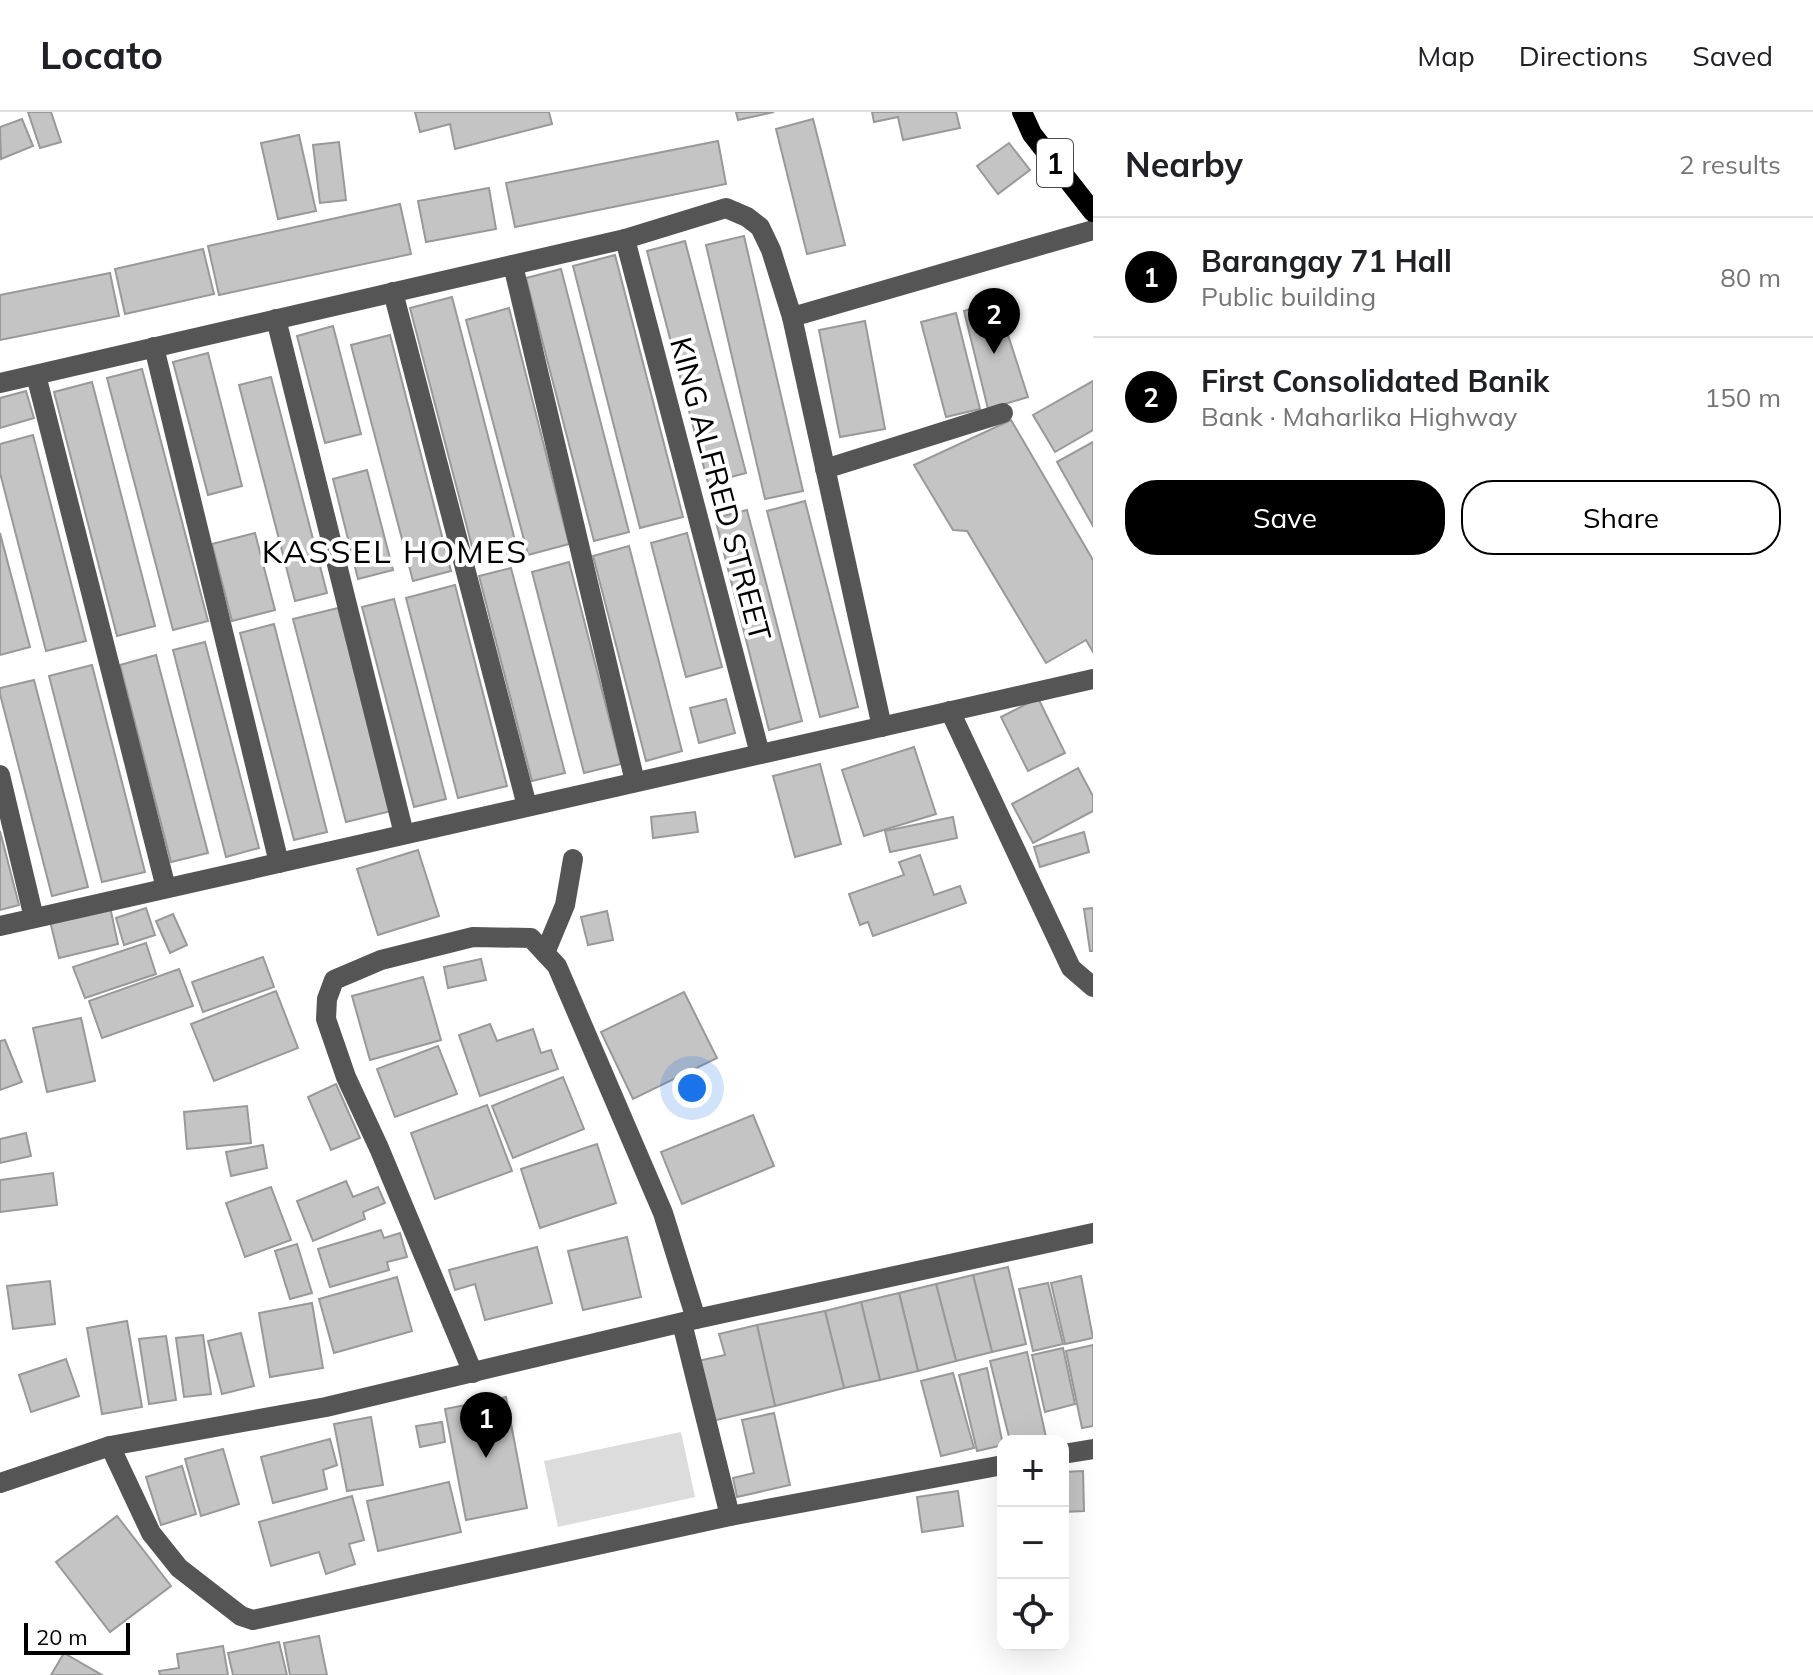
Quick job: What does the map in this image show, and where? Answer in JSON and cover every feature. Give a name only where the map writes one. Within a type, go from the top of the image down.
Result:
[{"type":"main road","name":"1","points":[[1022,112],[1032,134],[1093,212]]},
{"type":"street","points":[[0,383],[625,239],[726,208],[760,227],[771,250],[792,317],[882,727]]},
{"type":"street","points":[[792,317],[1093,230]]},
{"type":"street","name":"KING ALFRED STREET","points":[[625,239],[760,754]]},
{"type":"street","points":[[513,265],[635,782]]},
{"type":"street","points":[[393,292],[527,806]]},
{"type":"street","points":[[276,319],[404,834]]},
{"type":"street","points":[[154,347],[279,863]]},
{"type":"street","points":[[36,375],[166,888]]},
{"type":"street","points":[[825,469],[1003,413]]},
{"type":"street","points":[[0,926],[1093,679]]},
{"type":"street","points":[[950,711],[1071,968],[1093,987]]},
{"type":"street","points":[[0,775],[34,918]]},
{"type":"street","points":[[545,953],[565,905],[573,859]]},
{"type":"street","points":[[473,1373],[346,1077],[326,1019],[327,999],[334,980],[381,960],[473,937],[531,938],[557,966],[663,1213],[730,1516]]},
{"type":"street","points":[[0,1483],[110,1446],[326,1407],[689,1321],[1093,1233]]},
{"type":"street","points":[[110,1446],[151,1533],[179,1568],[241,1616],[253,1620],[730,1516],[997,1466]]},
{"type":"street","points":[[1069,1453],[1093,1449]]},
{"type":"shaded area","points":[[681,1432],[695,1497],[558,1527],[544,1461]]},
{"type":"building","points":[[28,112],[51,112],[61,142],[40,148]]},
{"type":"building","points":[[415,112],[549,112],[552,124],[455,149],[450,124],[420,132]]},
{"type":"building","points":[[736,112],[774,112],[738,120]]},
{"type":"building","points":[[872,112],[956,112],[960,128],[903,140],[898,117],[874,122]]},
{"type":"building","points":[[22,119],[33,146],[1,159],[0,127]]},
{"type":"building","points":[[813,119],[845,245],[807,254],[776,129]]},
{"type":"building","points":[[299,135],[316,211],[278,219],[261,143]]},
{"type":"building","points":[[718,141],[726,184],[515,227],[506,183]]},
{"type":"building","points":[[339,142],[346,200],[320,203],[313,145]]},
{"type":"building","points":[[1009,143],[1030,170],[998,194],[977,166]]},
{"type":"building","points":[[489,188],[496,229],[426,242],[418,201]]},
{"type":"building","points":[[400,204],[411,254],[219,295],[208,246]]},
{"type":"building","points":[[744,236],[803,491],[765,499],[706,245]]},
{"type":"building","points":[[685,241],[746,473],[708,483],[647,251]]},
{"type":"building","points":[[203,249],[214,294],[125,314],[115,269]]},
{"type":"building","points":[[615,255],[683,517],[640,528],[573,266]]},
{"type":"building","points":[[561,269],[629,532],[594,541],[526,278]]},
{"type":"building","points":[[110,273],[119,316],[0,340],[0,295]]},
{"type":"building","points":[[452,297],[518,552],[476,562],[410,308]]},
{"type":"building","points":[[997,301],[1028,397],[988,409],[964,311]]},
{"type":"building","points":[[509,308],[569,544],[528,555],[466,320]]},
{"type":"building","points":[[956,313],[980,409],[946,417],[921,322]]},
{"type":"building","points":[[865,321],[885,429],[840,437],[819,330]]},
{"type":"building","points":[[333,326],[361,434],[325,443],[297,336]]},
{"type":"building","points":[[390,335],[451,571],[413,581],[351,345]]},
{"type":"building","points":[[208,353],[242,486],[208,495],[173,362]]},
{"type":"building","points":[[142,369],[208,621],[173,630],[107,378]]},
{"type":"building","points":[[271,377],[327,593],[295,601],[239,385]]},
{"type":"building","points":[[1093,381],[1093,430],[1055,452],[1033,415]]},
{"type":"building","points":[[92,382],[155,626],[117,636],[54,392]]},
{"type":"building","points":[[26,391],[34,418],[0,428],[0,398]]},
{"type":"building","points":[[1011,420],[1093,560],[1093,652],[1086,640],[1046,663],[967,531],[953,530],[914,465]]},
{"type":"building","points":[[33,435],[86,641],[46,651],[0,473],[0,444]]},
{"type":"building","points":[[1093,442],[1093,526],[1057,462]]},
{"type":"building","points":[[367,470],[393,570],[358,579],[333,479]]},
{"type":"building","points":[[805,501],[858,707],[820,717],[767,511]]},
{"type":"building","points":[[747,510],[802,721],[769,730],[715,518]]},
{"type":"building","points":[[0,533],[30,647],[0,655]]},
{"type":"building","points":[[255,533],[275,610],[232,621],[212,544]]},
{"type":"building","points":[[687,533],[722,667],[686,677],[651,543]]},
{"type":"building","points":[[629,546],[682,751],[646,761],[593,556]]},
{"type":"building","points":[[569,562],[621,764],[584,773],[532,572]]},
{"type":"building","points":[[511,568],[565,773],[532,781],[479,576]]},
{"type":"building","points":[[455,585],[507,786],[458,798],[406,598]]},
{"type":"building","points":[[394,599],[446,799],[414,807],[362,607]]},
{"type":"building","points":[[338,608],[391,811],[346,822],[293,619]]},
{"type":"building","points":[[274,624],[327,832],[294,840],[240,633]]},
{"type":"building","points":[[205,642],[259,848],[226,857],[173,650]]},
{"type":"building","points":[[156,655],[208,853],[171,862],[120,665]]},
{"type":"building","points":[[92,665],[145,872],[102,882],[49,676]]},
{"type":"building","points":[[34,680],[88,887],[52,896],[0,694],[0,688]]},
{"type":"building","points":[[1038,698],[1065,753],[1028,771],[1001,717]]},
{"type":"building","points":[[726,699],[735,733],[699,743],[690,708]]},
{"type":"building","points":[[914,747],[936,814],[864,836],[842,770]]},
{"type":"building","points":[[820,764],[841,844],[795,857],[773,776]]},
{"type":"building","points":[[1078,768],[1093,796],[1093,811],[1033,843],[1012,804]]},
{"type":"building","points":[[695,812],[698,832],[653,838],[651,817]]},
{"type":"building","points":[[953,817],[957,838],[890,852],[885,831]]},
{"type":"building","points":[[0,831],[19,905],[0,910]]},
{"type":"building","points":[[1084,832],[1089,852],[1040,867],[1034,847]]},
{"type":"building","points":[[418,850],[439,916],[378,935],[357,869]]},
{"type":"building","points":[[920,855],[934,895],[960,886],[966,903],[873,936],[868,922],[860,925],[849,894],[904,875],[899,862]]},
{"type":"building","points":[[110,907],[118,944],[59,958],[50,921]]},
{"type":"building","points":[[146,908],[155,935],[124,945],[116,918]]},
{"type":"building","points":[[1093,908],[1093,951],[1090,951],[1084,909]]},
{"type":"building","points":[[607,911],[613,940],[588,945],[581,917]]},
{"type":"building","points":[[173,914],[187,945],[170,953],[156,921]]},
{"type":"building","points":[[146,943],[156,974],[85,998],[73,967]]},
{"type":"building","points":[[263,957],[274,987],[203,1012],[192,982]]},
{"type":"building","points":[[481,959],[486,980],[448,988],[444,967]]},
{"type":"building","points":[[179,969],[193,1006],[102,1038],[89,1001]]},
{"type":"building","points":[[423,977],[441,1040],[370,1060],[352,996]]},
{"type":"building","points":[[276,991],[298,1048],[214,1081],[191,1024]]},
{"type":"building","points":[[684,992],[717,1058],[633,1099],[601,1032]]},
{"type":"building","points":[[81,1018],[95,1081],[47,1092],[33,1028]]},
{"type":"building","points":[[490,1024],[497,1041],[533,1029],[541,1053],[551,1050],[558,1069],[480,1096],[459,1035]]},
{"type":"building","points":[[5,1040],[22,1082],[0,1090],[0,1041]]},
{"type":"building","points":[[438,1046],[457,1094],[395,1117],[377,1069]]},
{"type":"building","points":[[563,1077],[584,1129],[513,1158],[492,1106]]},
{"type":"building","points":[[336,1084],[360,1138],[331,1150],[308,1097]]},
{"type":"building","points":[[487,1105],[512,1171],[435,1199],[411,1133]]},
{"type":"building","points":[[247,1106],[251,1143],[187,1149],[184,1112]]},
{"type":"building","points":[[753,1115],[774,1166],[682,1204],[661,1152]]},
{"type":"building","points":[[26,1133],[31,1156],[0,1163],[0,1139]]},
{"type":"building","points":[[597,1144],[616,1203],[540,1228],[521,1169]]},
{"type":"building","points":[[263,1145],[267,1168],[231,1176],[226,1152]]},
{"type":"building","points":[[53,1173],[57,1205],[0,1212],[0,1180]]},
{"type":"building","points":[[346,1181],[353,1197],[378,1187],[385,1203],[363,1212],[365,1219],[313,1241],[297,1201]]},
{"type":"building","points":[[271,1187],[291,1240],[245,1257],[226,1203]]},
{"type":"building","points":[[381,1230],[384,1238],[400,1233],[407,1257],[387,1262],[389,1270],[330,1287],[318,1249]]},
{"type":"building","points":[[627,1237],[641,1297],[583,1310],[568,1251]]},
{"type":"building","points":[[297,1244],[312,1293],[290,1299],[275,1251]]},
{"type":"building","points":[[537,1247],[552,1303],[485,1320],[475,1284],[455,1290],[449,1270]]},
{"type":"building","points":[[1008,1267],[1026,1344],[992,1352],[973,1275]]},
{"type":"building","points":[[973,1275],[992,1352],[956,1361],[936,1284]]},
{"type":"building","points":[[1081,1276],[1093,1338],[1065,1344],[1051,1283]]},
{"type":"building","points":[[397,1277],[412,1331],[334,1353],[319,1299]]},
{"type":"building","points":[[50,1281],[55,1324],[13,1329],[7,1286]]},
{"type":"building","points":[[1048,1283],[1063,1344],[1033,1351],[1019,1289]]},
{"type":"building","points":[[936,1284],[956,1361],[918,1371],[899,1293]]},
{"type":"building","points":[[899,1293],[918,1371],[880,1380],[861,1302]]},
{"type":"building","points":[[861,1302],[880,1380],[844,1388],[825,1311]]},
{"type":"building","points":[[312,1303],[323,1368],[270,1377],[259,1313]]},
{"type":"building","points":[[825,1311],[844,1388],[775,1406],[757,1325]]},
{"type":"building","points":[[127,1321],[142,1407],[102,1414],[87,1328]]},
{"type":"building","points":[[757,1325],[775,1406],[712,1421],[698,1361],[725,1355],[719,1334]]},
{"type":"building","points":[[241,1333],[254,1386],[222,1394],[208,1341]]},
{"type":"building","points":[[203,1335],[211,1394],[184,1397],[176,1338]]},
{"type":"building","points":[[166,1336],[176,1400],[149,1404],[139,1339]]},
{"type":"building","points":[[1093,1345],[1093,1426],[1082,1428],[1066,1351]]},
{"type":"building","points":[[1063,1348],[1075,1404],[1045,1412],[1032,1355]]},
{"type":"building","points":[[1027,1352],[1046,1435],[1008,1435],[990,1361]]},
{"type":"building","points":[[66,1359],[79,1396],[31,1412],[19,1375]]},
{"type":"building","points":[[987,1368],[1001,1435],[997,1435],[997,1446],[977,1451],[959,1375]]},
{"type":"building","points":[[953,1373],[974,1448],[941,1456],[921,1381]]},
{"type":"building","points":[[506,1397],[527,1508],[466,1520],[445,1409]]},
{"type":"building","points":[[774,1413],[790,1485],[737,1497],[733,1478],[754,1473],[742,1420]]},
{"type":"building","points":[[371,1417],[383,1485],[347,1491],[334,1424]]},
{"type":"building","points":[[442,1422],[445,1442],[420,1447],[416,1426]]},
{"type":"building","points":[[330,1439],[337,1465],[323,1470],[327,1489],[273,1503],[261,1457]]},
{"type":"building","points":[[223,1449],[239,1504],[201,1516],[185,1459]]},
{"type":"building","points":[[182,1466],[196,1514],[161,1525],[146,1477]]},
{"type":"building","points":[[1083,1471],[1084,1511],[1069,1512],[1069,1472]]},
{"type":"building","points":[[449,1482],[461,1532],[378,1551],[367,1501]]},
{"type":"building","points":[[958,1491],[963,1526],[922,1532],[917,1497]]},
{"type":"building","points":[[352,1496],[364,1540],[349,1544],[355,1564],[326,1574],[319,1552],[271,1566],[259,1522]]},
{"type":"building","points":[[117,1516],[171,1586],[110,1632],[56,1562]]},
{"type":"building","points":[[319,1636],[327,1675],[290,1675],[284,1643]]},
{"type":"building","points":[[279,1642],[287,1675],[233,1675],[228,1653]]},
{"type":"building","points":[[223,1646],[228,1675],[160,1675],[159,1671],[179,1668],[177,1654]]},
{"type":"building","points":[[64,1653],[102,1675],[51,1675]]},
{"type":"place","name":"First Consolidated Banik","points":[[994,354]]},
{"type":"place","name":"Barangay 71 Hall","points":[[486,1458]]},
{"type":"district","name":"KASSEL HOMES","points":[[395,551]]}]
